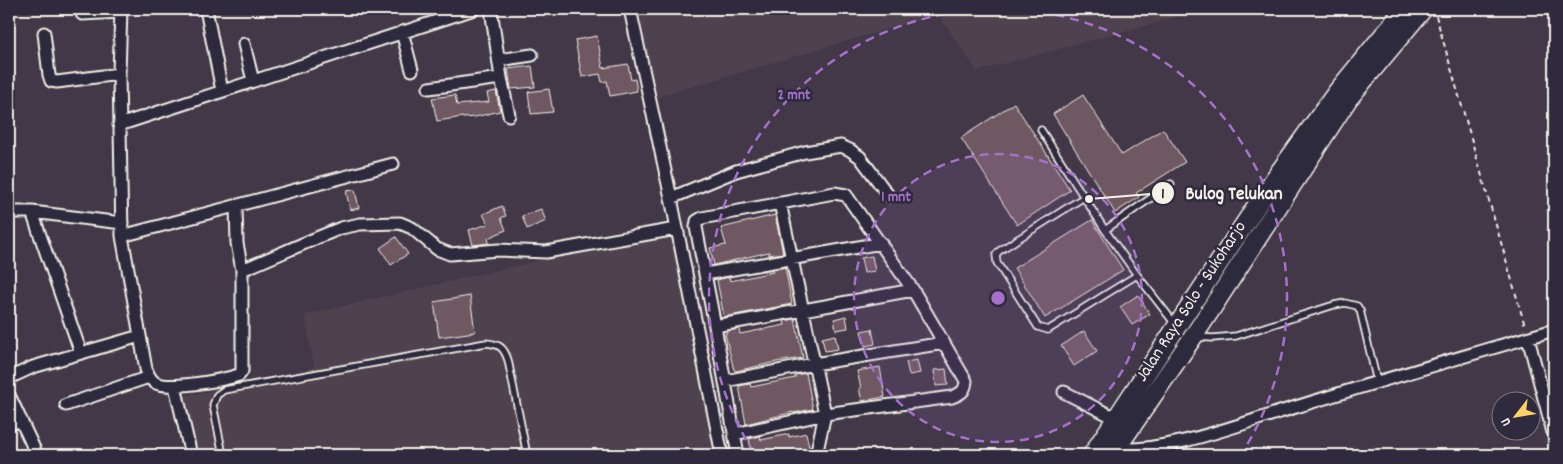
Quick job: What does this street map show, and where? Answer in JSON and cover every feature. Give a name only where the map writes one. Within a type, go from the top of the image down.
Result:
[{"type":"main road","name":"Jalan Raya Solo - Sukoharjo","points":[[1117,435],[1177,326],[1268,189],[1337,92],[1405,9]]},
{"type":"main road","name":"Jalan Raya Solo - Sukoharjo","points":[[1092,455],[1117,435],[1194,337],[1348,99],[1423,9]]},
{"type":"main road","points":[[1177,326],[1194,337]]},
{"type":"street","points":[[206,9],[222,91]]},
{"type":"street","points":[[119,125],[474,9]]},
{"type":"street","points":[[491,9],[501,78],[509,115]]},
{"type":"street","points":[[630,9],[671,198],[722,455]]},
{"type":"street","points":[[82,14],[121,10],[119,125],[122,236],[146,369],[149,377],[160,385],[174,386],[237,376],[242,373],[242,270],[237,243],[236,206]]},
{"type":"street","points":[[402,32],[412,70]]},
{"type":"street","points":[[44,33],[51,81],[57,82],[119,74]]},
{"type":"street","points":[[244,44],[253,81]]},
{"type":"street","points":[[499,60],[532,55]]},
{"type":"street","points":[[429,88],[501,78]]},
{"type":"street","points":[[671,198],[736,170],[805,152],[841,146],[860,157],[888,195]]},
{"type":"street","points":[[122,236],[394,164]]},
{"type":"street","points":[[735,434],[825,414],[952,397],[962,393],[966,387],[966,380],[913,290],[846,195],[834,193],[698,220],[696,227],[738,455]]},
{"type":"street","points":[[780,203],[825,414],[816,455]]},
{"type":"street","points":[[9,212],[32,212],[122,223]]},
{"type":"street","points":[[32,212],[81,353]]},
{"type":"street","points":[[242,270],[341,228],[360,224],[400,223],[412,228],[436,249],[450,254],[498,250],[546,252],[676,229]]},
{"type":"street","points":[[705,274],[880,243]]},
{"type":"street","points":[[715,326],[913,290]]},
{"type":"street","points":[[1064,392],[1134,450],[1195,438],[1554,330]]},
{"type":"street","points":[[9,378],[33,367],[140,336]]},
{"type":"street","points":[[1528,338],[1554,436]]},
{"type":"street","points":[[725,381],[814,364],[944,343]]},
{"type":"street","points":[[66,405],[149,377]]},
{"type":"street","points":[[174,386],[191,455]]},
{"type":"street","points":[[9,395],[37,455]]},
{"type":"street","points":[[9,424],[21,420]]},
{"type":"lane","points":[[1041,130],[1105,230],[1177,326]]},
{"type":"lane","points":[[1105,230],[1171,184]]},
{"type":"lane","points":[[1084,197],[999,251],[996,256],[997,263],[1038,327],[1048,330],[1137,275]]},
{"type":"lane","points":[[1194,337],[1236,336],[1334,305],[1352,304],[1360,310],[1377,382]]},
{"type":"lane","points":[[223,455],[214,405],[217,395],[224,390],[486,343],[497,344],[504,349],[508,360],[527,455]]},
{"type":"path","points":[[1434,9],[1528,338]]},
{"type":"shaded area","points":[[630,9],[1207,9],[977,71],[938,14],[650,99]]},
{"type":"shaded area","points":[[676,229],[722,455],[191,455],[177,397],[315,373],[305,315]]},
{"type":"building","points":[[597,36],[603,68],[628,64],[631,80],[635,79],[637,91],[610,96],[607,81],[602,82],[600,74],[582,77],[575,40]]},
{"type":"building","points":[[532,66],[535,87],[511,89],[508,69]]},
{"type":"building","points":[[549,89],[553,112],[531,114],[528,92]]},
{"type":"building","points":[[496,91],[500,111],[475,117],[437,121],[432,98],[455,95],[457,105],[489,102],[487,93]]},
{"type":"building","points":[[1083,95],[1122,155],[1163,129],[1185,162],[1136,193],[1139,197],[1115,213],[1053,114]]},
{"type":"building","points":[[1014,103],[1070,190],[1017,225],[961,138]]},
{"type":"building","points":[[355,190],[359,208],[350,210],[346,191]]},
{"type":"building","points":[[502,206],[506,216],[501,218],[506,230],[488,238],[489,243],[473,245],[469,230],[488,224],[483,214]]},
{"type":"building","points":[[541,209],[546,221],[527,229],[522,216]]},
{"type":"building","points":[[775,215],[783,253],[769,255],[769,252],[714,265],[710,248],[726,245],[721,228]]},
{"type":"building","points":[[1092,220],[1123,270],[1045,318],[1014,268]]},
{"type":"building","points":[[396,237],[408,254],[391,265],[380,248]]},
{"type":"building","points":[[872,256],[875,271],[864,273],[861,258]]},
{"type":"building","points":[[785,267],[792,304],[724,317],[717,280],[729,277],[730,281],[773,272],[772,270]]},
{"type":"building","points":[[1138,295],[1150,314],[1132,325],[1120,307]]},
{"type":"building","points":[[470,296],[475,332],[439,337],[434,302]]},
{"type":"building","points":[[846,316],[848,328],[836,330],[834,319]]},
{"type":"building","points":[[795,319],[803,358],[734,370],[725,334],[727,331],[739,329],[740,334],[785,325],[784,321]]},
{"type":"building","points":[[872,329],[875,344],[865,346],[861,331]]},
{"type":"building","points":[[1084,331],[1097,351],[1074,366],[1061,346]]},
{"type":"building","points":[[835,335],[838,349],[825,351],[822,338]]},
{"type":"building","points":[[917,360],[920,373],[909,375],[906,362]]},
{"type":"building","points":[[880,367],[885,397],[862,401],[857,371]]},
{"type":"building","points":[[946,369],[948,385],[936,386],[934,370]]},
{"type":"building","points":[[806,373],[813,409],[746,424],[739,386],[750,384],[751,387],[795,378],[795,375]]},
{"type":"building","points":[[806,433],[809,455],[781,455],[780,451],[752,455],[749,439],[760,436],[761,440],[789,434],[789,437]]},
{"type":"place","name":"Bulog Telukan","points":[[1089,199]]}]
